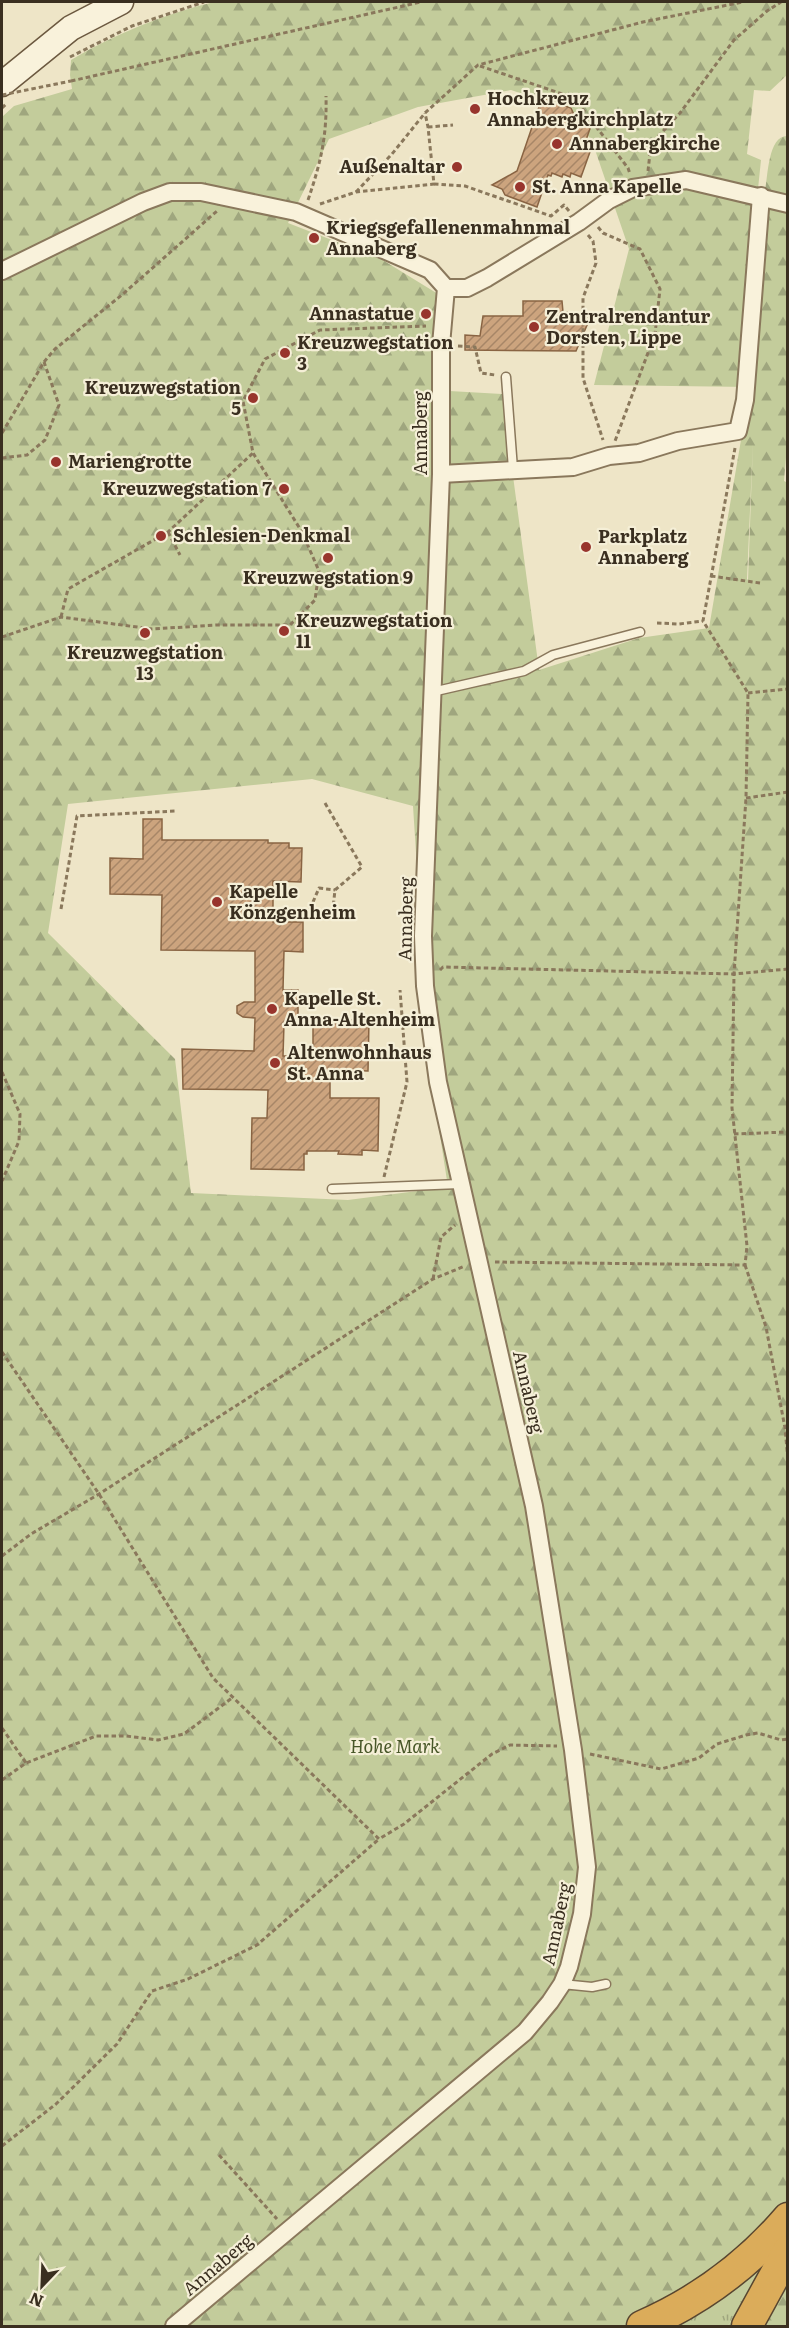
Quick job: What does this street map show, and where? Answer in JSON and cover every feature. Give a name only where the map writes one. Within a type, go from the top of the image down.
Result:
[{"type":"highway","points":[[642,2326],[704,2294],[760,2248],[788,2218]]},
{"type":"highway","points":[[747,2326],[788,2251]]},
{"type":"main road","points":[[8,82],[71,28],[121,2]]},
{"type":"street","points":[[2,271],[115,214],[170,192],[201,192],[300,211],[430,270],[447,288],[467,288],[487,278],[583,218],[640,186],[686,180],[788,204]]},
{"type":"street","points":[[441,474],[573,467],[609,456],[639,453],[678,441],[738,431],[745,400],[761,196]]},
{"type":"street","name":"Annaberg","points":[[174,2326],[525,2032],[562,1984],[575,1950],[586,1890],[587,1867],[573,1750],[534,1506],[438,1082],[425,986],[423,936],[441,474],[441,345],[447,288]]},
{"type":"lane","points":[[506,377],[513,469]]},
{"type":"lane","points":[[432,692],[524,671],[553,656],[640,633]]},
{"type":"lane","points":[[332,1189],[460,1184]]},
{"type":"lane","points":[[562,1984],[592,1987],[606,1984]]},
{"type":"path","points":[[68,58],[132,26],[204,2]]},
{"type":"path","points":[[2,108],[8,82],[71,81],[421,2]]},
{"type":"path","points":[[356,192],[392,154],[425,113],[478,65],[643,22],[743,2]]},
{"type":"path","points":[[640,186],[651,144],[680,113],[734,40],[767,11],[781,2]]},
{"type":"path","points":[[478,65],[574,98],[640,186]]},
{"type":"path","points":[[300,211],[317,173],[326,129],[326,96]]},
{"type":"path","points":[[425,113],[434,184]]},
{"type":"path","points":[[428,127],[453,125]]},
{"type":"path","points":[[300,211],[356,192],[434,184],[465,186],[551,216],[564,205],[603,233],[640,249],[660,289],[655,334],[609,456]]},
{"type":"path","points":[[2,433],[55,349],[123,294],[232,198]]},
{"type":"path","points":[[583,218],[593,241],[596,263],[583,298],[583,378],[609,456]]},
{"type":"path","points":[[2,637],[61,617],[152,629],[217,625],[290,625],[315,600],[319,572],[303,532],[253,453],[243,401],[265,359],[320,330],[408,326],[442,327]]},
{"type":"path","points":[[441,345],[475,347],[481,373],[506,377]]},
{"type":"path","points":[[2,458],[27,455],[45,440],[59,405],[45,362]]},
{"type":"path","points":[[738,431],[703,621],[748,693],[746,798],[734,974],[734,1134],[747,1246],[746,1265],[766,1327],[785,1428],[788,1460]]},
{"type":"path","points":[[61,617],[68,589],[168,532],[253,453]]},
{"type":"path","points":[[168,532],[180,555]]},
{"type":"path","points":[[711,576],[760,583]]},
{"type":"path","points":[[657,623],[680,624],[703,621]]},
{"type":"path","points":[[748,693],[788,689]]},
{"type":"path","points":[[746,798],[788,792]]},
{"type":"path","points":[[325,803],[362,867],[334,890],[332,917]]},
{"type":"path","points":[[61,909],[77,816],[176,812]]},
{"type":"path","points":[[310,909],[319,888],[334,890]]},
{"type":"path","points":[[425,986],[443,967],[734,974],[788,969]]},
{"type":"path","points":[[382,1187],[407,1082],[400,990]]},
{"type":"path","points":[[2,1072],[20,1114],[19,1141],[2,1181]]},
{"type":"path","points":[[734,1134],[788,1132]]},
{"type":"path","points":[[433,1279],[441,1237],[468,1214]]},
{"type":"path","points":[[2,1556],[31,1534],[99,1494],[433,1279],[477,1261],[746,1265]]},
{"type":"path","points":[[2,1352],[99,1494],[213,1678],[379,1839]]},
{"type":"path","points":[[2,1780],[26,1763],[96,1736],[126,1736],[158,1740],[183,1734],[232,1698]]},
{"type":"path","points":[[2,1728],[26,1763]]},
{"type":"path","points":[[2,2146],[56,2104],[117,2044],[152,1991],[188,1979],[258,1945],[379,1839],[404,1824],[492,1754],[510,1744],[549,1744],[662,1769],[699,1758],[717,1744],[746,1735],[758,1733],[781,1740],[788,1739]]},
{"type":"path","points":[[219,2155],[288,2232]]},
{"type":"green space","name":"Hohe Mark","points":[[214,2],[787,2],[787,75],[770,91],[754,90],[747,154],[761,160],[758,189],[765,191],[772,149],[776,142],[787,136],[788,434],[784,481],[788,483],[787,2326],[728,2326],[774,2249],[662,2326],[2,2326],[2,117],[14,106],[72,89],[71,60],[140,26]],"holes":[[[511,90],[567,109],[592,141],[629,249],[594,385],[750,387],[709,628],[639,638],[539,670],[502,394],[432,390],[438,294],[381,259],[288,223],[329,139],[418,107]],[[753,442],[748,580],[747,579]],[[312,779],[413,806],[430,1071],[448,1187],[348,1200],[191,1193],[175,1059],[48,933],[68,804]]]},
{"type":"green space","points":[[774,2249],[728,2326],[662,2326]]},
{"type":"building","name":"Annabergkirche","points":[[542,98],[571,108],[575,117],[592,123],[586,140],[591,149],[581,177],[571,173],[570,177],[552,173],[551,176],[548,175],[537,207],[505,195],[502,189],[492,185],[517,171]]},
{"type":"building","name":"Zentralrendantur Dorsten, Lippe","points":[[523,301],[562,301],[563,312],[578,313],[578,319],[590,318],[576,351],[465,350],[465,335],[480,336],[483,316],[523,316]]},
{"type":"building","points":[[143,819],[162,819],[162,840],[268,840],[268,843],[289,843],[289,848],[302,848],[301,882],[273,881],[273,922],[303,922],[303,952],[284,951],[283,990],[298,990],[298,1025],[284,1024],[283,1056],[313,1056],[313,1019],[369,1020],[368,1071],[330,1070],[330,1098],[379,1098],[378,1151],[362,1150],[362,1155],[338,1154],[339,1151],[307,1151],[307,1154],[304,1154],[304,1170],[251,1169],[252,1118],[267,1118],[268,1090],[183,1089],[182,1049],[254,1051],[255,1018],[243,1017],[237,1013],[237,1006],[244,1002],[255,1002],[255,951],[161,950],[162,895],[110,894],[110,858],[143,859]]},
{"type":"place","name":"Hochkreuz Annabergkirchplatz","points":[[475,109]]},
{"type":"place","name":"Annabergkirche","points":[[557,144]]},
{"type":"place","name":"Außenaltar","points":[[457,167]]},
{"type":"place","name":"St. Anna Kapelle","points":[[520,187]]},
{"type":"place","name":"Kriegsgefallenenmahnmal Annaberg","points":[[314,238]]},
{"type":"place","name":"Annastatue","points":[[426,314]]},
{"type":"place","name":"Zentralrendantur Dorsten, Lippe","points":[[534,327]]},
{"type":"place","name":"Kreuzwegstation 3","points":[[285,353]]},
{"type":"place","name":"Kreuzwegstation 5","points":[[253,398]]},
{"type":"place","name":"Mariengrotte","points":[[56,462]]},
{"type":"place","name":"Kreuzwegstation 7","points":[[284,489]]},
{"type":"place","name":"Schlesien-Denkmal","points":[[161,536]]},
{"type":"place","name":"Parkplatz Annaberg","points":[[586,547]]},
{"type":"place","name":"Kreuzwegstation 9","points":[[328,558]]},
{"type":"place","name":"Kreuzwegstation 11","points":[[284,631]]},
{"type":"place","name":"Kreuzwegstation 13","points":[[145,633]]},
{"type":"place","name":"Kapelle Könzgenheim","points":[[217,902]]},
{"type":"place","name":"Kapelle St. Anna-Altenheim","points":[[272,1009]]},
{"type":"place","name":"Altenwohnhaus St. Anna","points":[[275,1063]]}]
